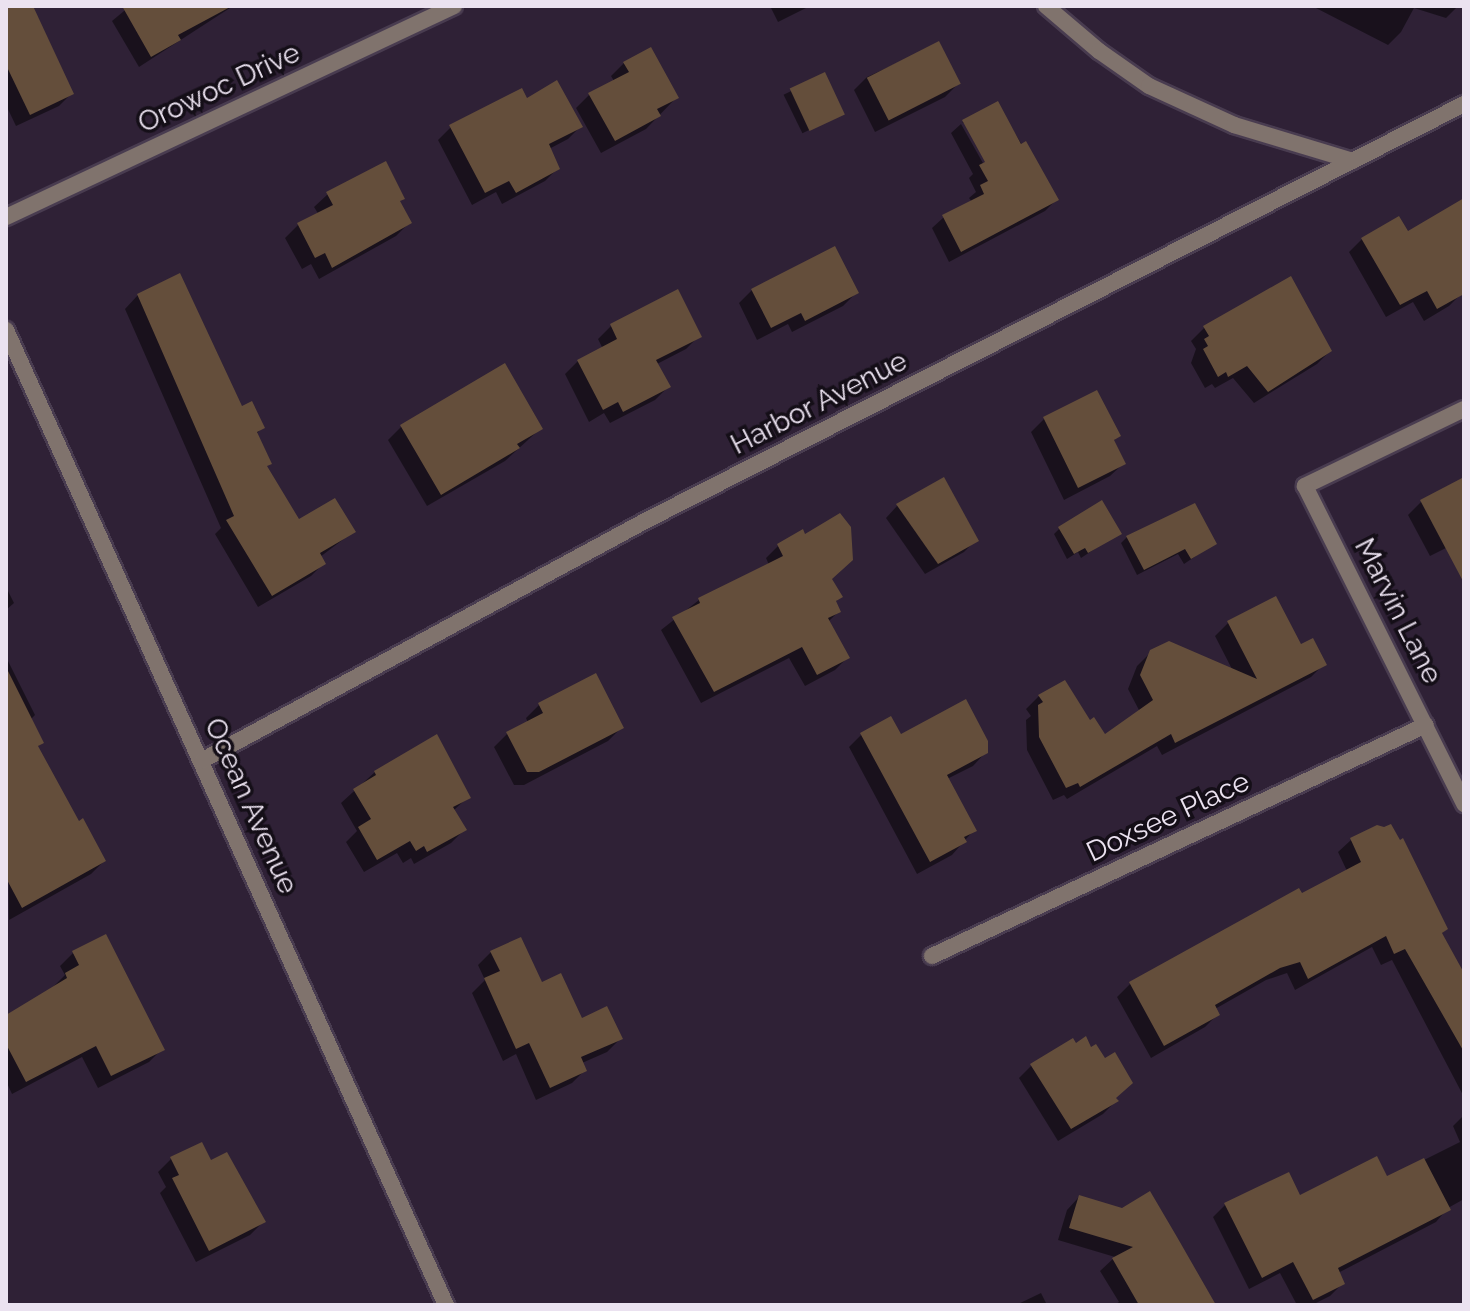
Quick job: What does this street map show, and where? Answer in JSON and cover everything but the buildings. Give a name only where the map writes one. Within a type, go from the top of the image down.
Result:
[{"type":"street","name":"Orowoc Drive","points":[[6,217],[454,6]]},
{"type":"street","points":[[1046,6],[1099,51],[1149,86],[1234,125],[1353,161]]},
{"type":"street","name":"Harbor Avenue","points":[[203,760],[645,521],[1464,104]]},
{"type":"street","name":"Ocean Avenue","points":[[6,330],[203,760],[446,1305]]},
{"type":"street","name":"Marvin Lane","points":[[1464,409],[1305,486],[1464,804]]},
{"type":"street","name":"Doxsee Place","points":[[932,956],[1426,725]]}]
